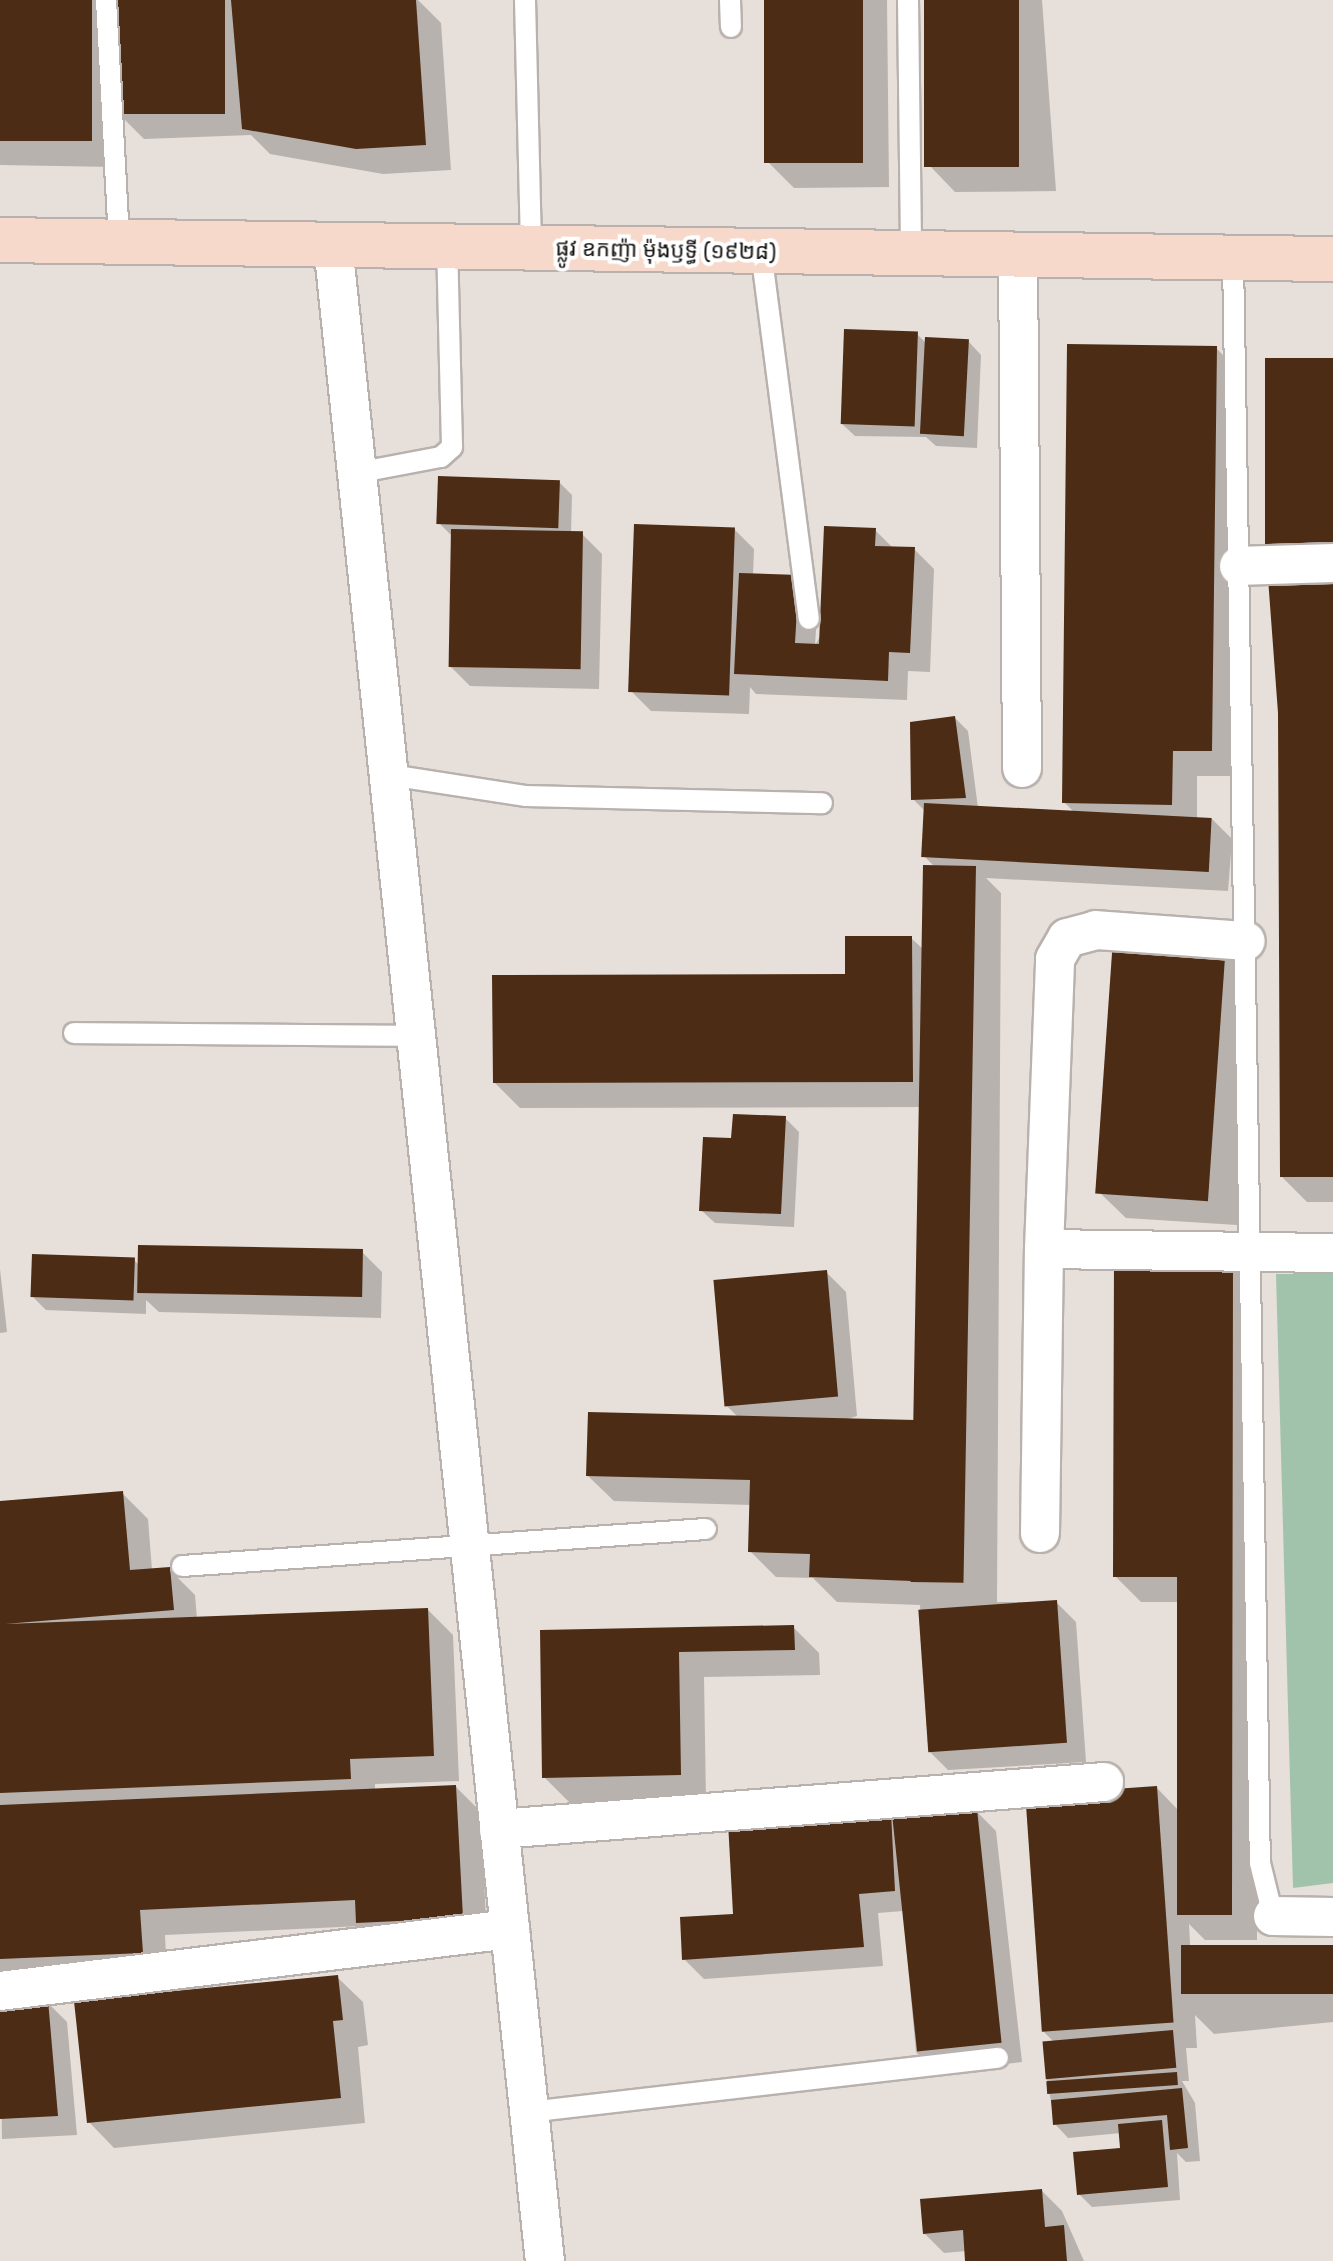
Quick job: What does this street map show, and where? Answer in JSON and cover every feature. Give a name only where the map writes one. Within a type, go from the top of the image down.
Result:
[{"type":"main road","name":"ផ្លូវ ឧកញ៉ា ម៉ុងឫទ្ធី (១៩២៨)","points":[[0,240],[1333,259]]},
{"type":"street","points":[[333,245],[545,2261]]},
{"type":"street","points":[[1018,255],[1022,768]]},
{"type":"street","points":[[1239,566],[1333,563]]},
{"type":"street","points":[[1040,1533],[1044,1249],[1055,959],[1067,938],[1096,930],[1246,941]]},
{"type":"street","points":[[1044,1249],[1333,1253]]},
{"type":"street","points":[[499,1829],[1104,1782]]},
{"type":"street","points":[[1273,1916],[1333,1917]]},
{"type":"street","points":[[0,1991],[510,1929]]},
{"type":"lane","points":[[106,0],[119,242]]},
{"type":"lane","points":[[525,0],[531,248]]},
{"type":"lane","points":[[730,0],[731,27]]},
{"type":"lane","points":[[908,0],[911,253]]},
{"type":"lane","points":[[356,473],[441,457],[452,447],[447,247]]},
{"type":"lane","points":[[761,251],[809,619]]},
{"type":"lane","points":[[1233,258],[1253,1254],[1260,1863],[1273,1916]]},
{"type":"lane","points":[[390,775],[526,796],[822,803]]},
{"type":"lane","points":[[74,1033],[418,1036]]},
{"type":"lane","points":[[182,1566],[706,1529]]},
{"type":"lane","points":[[529,2112],[998,2058]]},
{"type":"green space","points":[[1276,1274],[1333,1274],[1333,1883],[1293,1888]]},
{"type":"building","points":[[0,0],[92,0],[92,141],[0,141]]},
{"type":"building","points":[[112,0],[225,0],[225,114],[112,114]]},
{"type":"building","points":[[231,0],[416,0],[426,145],[356,149],[242,129]]},
{"type":"building","points":[[764,0],[863,0],[863,163],[764,163]]},
{"type":"building","points":[[924,0],[1019,0],[1019,167],[924,167]]},
{"type":"building","points":[[844,329],[918,332],[915,427],[841,424]]},
{"type":"building","points":[[925,337],[969,339],[964,436],[920,434]]},
{"type":"building","points":[[1067,344],[1217,346],[1212,751],[1173,751],[1172,805],[1062,803]]},
{"type":"building","points":[[1265,358],[1333,358],[1333,549],[1265,549]]},
{"type":"building","points":[[438,476],[560,480],[558,528],[436,524]]},
{"type":"building","points":[[634,524],[735,528],[729,695],[628,692]]},
{"type":"building","points":[[824,526],[876,528],[875,546],[915,547],[910,653],[889,652],[888,681],[734,674],[739,573],[799,575],[795,643],[819,644]]},
{"type":"building","points":[[451,529],[583,531],[581,669],[449,667]]},
{"type":"building","points":[[1333,576],[1333,1177],[1280,1177],[1278,713],[1268,578]]},
{"type":"building","points":[[955,716],[966,798],[911,800],[910,722]]},
{"type":"building","points":[[924,803],[1212,818],[1209,872],[921,857]]},
{"type":"building","points":[[923,865],[976,866],[963,1583],[910,1582]]},
{"type":"building","points":[[845,936],[912,936],[913,1082],[493,1083],[492,975],[845,974]]},
{"type":"building","points":[[1113,939],[1226,947],[1208,1201],[1095,1193]]},
{"type":"building","points":[[733,1114],[786,1116],[781,1214],[699,1211],[703,1137],[731,1138]]},
{"type":"building","points":[[138,1245],[363,1249],[362,1297],[137,1293]]},
{"type":"building","points":[[32,1254],[135,1258],[133,1301],[30,1297]]},
{"type":"building","points":[[1114,1257],[1233,1258],[1232,1915],[1177,1915],[1177,1577],[1113,1577]]},
{"type":"building","points":[[827,1270],[838,1397],[725,1406],[713,1280]]},
{"type":"building","points":[[588,1412],[915,1420],[912,1581],[809,1577],[810,1554],[748,1552],[750,1480],[586,1476]]},
{"type":"building","points":[[123,1491],[130,1570],[170,1567],[174,1610],[5,1624],[428,1608],[434,1756],[350,1759],[351,1779],[0,1793],[0,1501]]},
{"type":"building","points":[[1057,1600],[1067,1743],[928,1752],[918,1610]]},
{"type":"building","points":[[794,1625],[795,1650],[679,1652],[681,1775],[542,1778],[540,1630]]},
{"type":"building","points":[[456,1785],[463,1918],[356,1923],[355,1900],[140,1910],[143,1953],[0,1959],[0,1805]]},
{"type":"building","points":[[1157,1786],[1174,2022],[1042,2032],[1025,1795]]},
{"type":"building","points":[[977,1809],[1002,2043],[917,2052],[892,1818]]},
{"type":"building","points":[[891,1813],[895,1891],[859,1894],[864,1947],[682,1960],[680,1917],[733,1914],[728,1822]]},
{"type":"building","points":[[1181,1945],[1333,1945],[1333,1994],[1181,1994]]},
{"type":"building","points":[[338,1975],[343,2020],[333,2021],[341,2098],[87,2123],[74,2001]]},
{"type":"building","points":[[48,2000],[58,2116],[0,2119],[0,2005]]},
{"type":"building","points":[[1173,2030],[1176,2068],[1046,2079],[1042,2041]]},
{"type":"building","points":[[1177,2072],[1178,2085],[1047,2094],[1046,2081]]},
{"type":"building","points":[[1182,2088],[1188,2148],[1170,2150],[1167,2115],[1053,2125],[1051,2100]]},
{"type":"building","points":[[1162,2120],[1168,2187],[1077,2195],[1073,2152],[1120,2148],[1118,2124]]},
{"type":"building","points":[[1042,2189],[1045,2227],[1064,2225],[1067,2261],[965,2261],[963,2230],[923,2234],[920,2199]]}]
